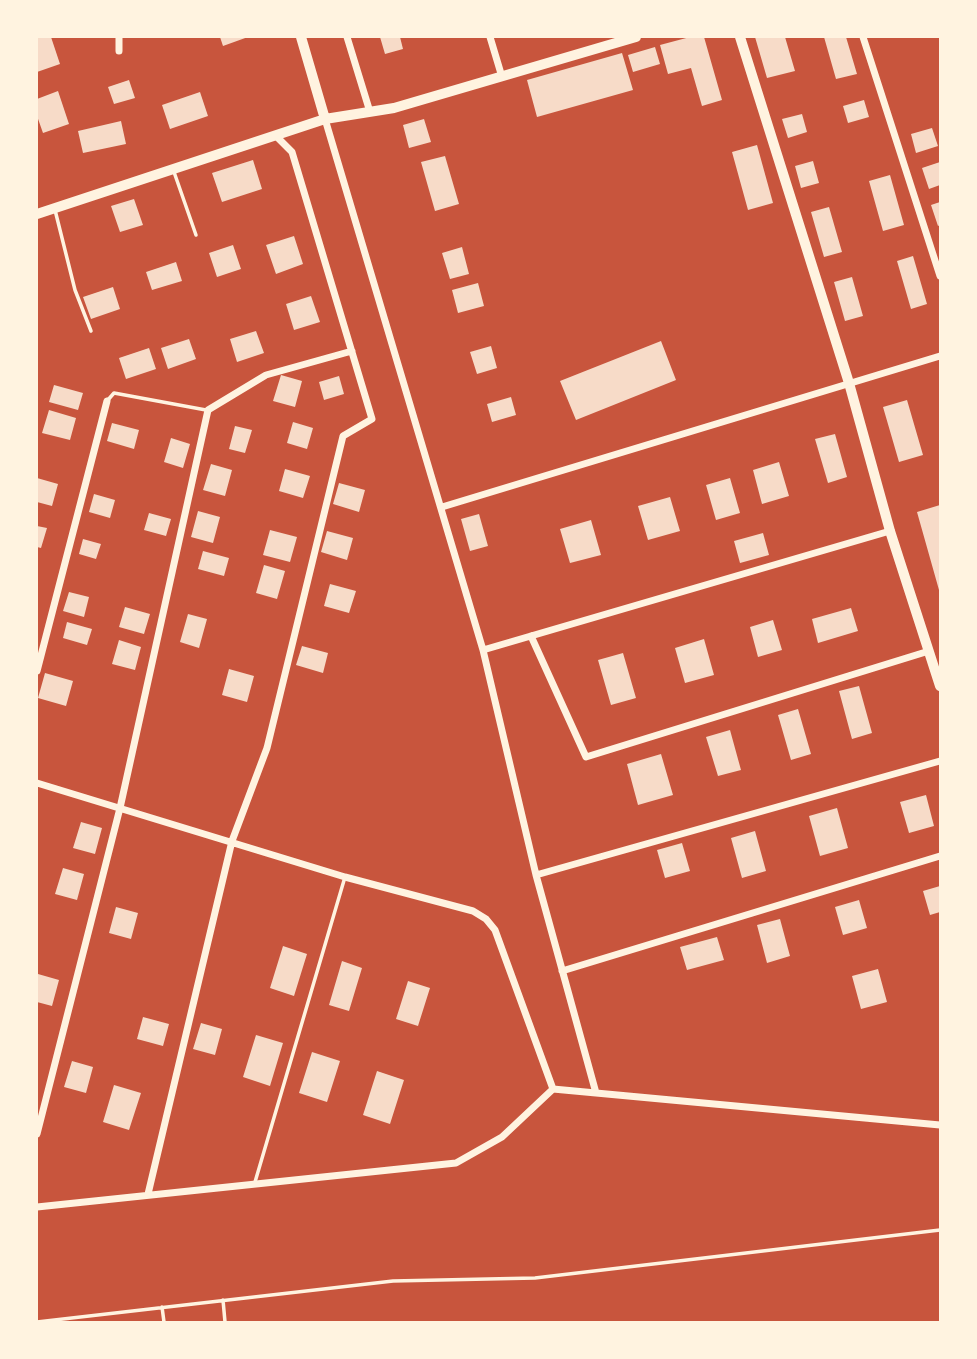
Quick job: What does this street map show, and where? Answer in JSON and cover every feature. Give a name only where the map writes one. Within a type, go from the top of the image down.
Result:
[{"type":"street","points":[[119,37],[119,51]]},
{"type":"street","points":[[301,37],[483,650],[536,875],[596,1093]]},
{"type":"street","points":[[347,37],[370,111]]},
{"type":"street","points":[[489,37],[502,77]]},
{"type":"street","points":[[37,214],[325,119],[370,111],[502,77],[608,41],[636,37]]},
{"type":"street","points":[[740,37],[849,383],[890,531],[940,686]]},
{"type":"street","points":[[863,37],[940,276]]},
{"type":"street","points":[[148,1194],[232,841],[267,748],[343,436],[372,419],[292,152],[277,137]]},
{"type":"street","points":[[37,1134],[120,808],[208,410],[266,375],[352,351]]},
{"type":"street","points":[[442,507],[940,356]]},
{"type":"street","points":[[37,671],[107,401]]},
{"type":"street","points":[[483,650],[890,531]]},
{"type":"street","points":[[531,636],[586,757],[929,651]]},
{"type":"street","points":[[536,875],[940,761]]},
{"type":"street","points":[[37,783],[345,877],[473,911],[486,919],[495,930],[553,1089]]},
{"type":"street","points":[[562,971],[940,856]]},
{"type":"street","points":[[37,1207],[456,1163],[502,1137],[553,1089],[940,1125]]},
{"type":"lane","points":[[173,170],[195,235]]},
{"type":"lane","points":[[55,208],[75,290],[90,331]]},
{"type":"lane","points":[[107,401],[114,393],[208,410]]},
{"type":"lane","points":[[255,1182],[345,877]]},
{"type":"lane","points":[[39,1322],[393,1281],[535,1278],[940,1230]]},
{"type":"lane","points":[[223,1300],[225,1322]]},
{"type":"lane","points":[[162,1307],[164,1322]]},
{"type":"building","points":[[37,37],[51,37],[60,64],[37,72]]},
{"type":"building","points":[[220,37],[248,37],[223,46]]},
{"type":"building","points":[[380,37],[400,37],[403,49],[385,54]]},
{"type":"building","points":[[690,37],[704,37],[722,100],[702,106],[691,68],[668,74],[660,45]]},
{"type":"building","points":[[755,37],[785,37],[795,71],[767,78]]},
{"type":"building","points":[[824,37],[846,37],[857,74],[836,79]]},
{"type":"building","points":[[655,47],[660,64],[633,72],[628,55]]},
{"type":"building","points":[[622,53],[633,90],[537,117],[527,80]]},
{"type":"building","points":[[129,80],[135,98],[114,104],[108,87]]},
{"type":"building","points":[[58,91],[69,124],[43,133],[37,116],[37,99]]},
{"type":"building","points":[[200,92],[208,116],[170,129],[162,105]]},
{"type":"building","points":[[864,100],[869,117],[848,123],[843,106]]},
{"type":"building","points":[[802,114],[807,132],[788,138],[782,119]]},
{"type":"building","points":[[424,119],[431,142],[409,148],[403,125]]},
{"type":"building","points":[[121,121],[126,144],[83,153],[78,131]]},
{"type":"building","points":[[932,128],[938,146],[916,153],[911,134]]},
{"type":"building","points":[[757,145],[773,203],[748,210],[732,152]]},
{"type":"building","points":[[445,156],[459,204],[435,211],[421,162]]},
{"type":"building","points":[[253,160],[262,189],[222,202],[212,173]]},
{"type":"building","points":[[813,161],[819,183],[801,188],[795,166]]},
{"type":"building","points":[[940,162],[940,185],[929,189],[922,168]]},
{"type":"building","points":[[890,175],[904,225],[883,231],[869,181]]},
{"type":"building","points":[[134,199],[143,225],[120,232],[111,206]]},
{"type":"building","points":[[940,202],[940,225],[938,226],[931,205]]},
{"type":"building","points":[[829,207],[842,252],[824,257],[811,212]]},
{"type":"building","points":[[294,236],[303,264],[276,274],[266,245]]},
{"type":"building","points":[[233,245],[241,269],[217,277],[209,253]]},
{"type":"building","points":[[462,247],[469,274],[450,279],[442,253]]},
{"type":"building","points":[[913,256],[927,304],[911,309],[897,261]]},
{"type":"building","points":[[176,262],[182,281],[152,290],[146,272]]},
{"type":"building","points":[[852,277],[863,316],[845,321],[834,282]]},
{"type":"building","points":[[478,283],[484,306],[458,313],[452,290]]},
{"type":"building","points":[[113,287],[120,309],[91,319],[83,297]]},
{"type":"building","points":[[311,296],[320,322],[294,330],[286,304]]},
{"type":"building","points":[[256,331],[264,353],[237,362],[230,339]]},
{"type":"building","points":[[189,339],[196,359],[168,369],[161,348]]},
{"type":"building","points":[[661,341],[676,380],[576,420],[560,381]]},
{"type":"building","points":[[491,346],[497,368],[477,374],[470,352]]},
{"type":"building","points":[[149,348],[156,369],[126,379],[119,358]]},
{"type":"building","points":[[281,375],[302,381],[295,407],[273,401]]},
{"type":"building","points":[[339,376],[344,394],[324,400],[319,382]]},
{"type":"building","points":[[54,385],[83,393],[78,410],[49,402]]},
{"type":"building","points":[[511,397],[516,415],[492,422],[487,404]]},
{"type":"building","points":[[907,400],[923,455],[899,462],[883,407]]},
{"type":"building","points":[[49,410],[76,418],[70,440],[42,433]]},
{"type":"building","points":[[293,422],[313,428],[307,449],[287,443]]},
{"type":"building","points":[[112,423],[139,430],[134,449],[107,441]]},
{"type":"building","points":[[235,426],[252,430],[245,453],[229,449]]},
{"type":"building","points":[[835,434],[847,477],[828,483],[815,439]]},
{"type":"building","points":[[171,438],[190,444],[183,468],[164,462]]},
{"type":"building","points":[[779,462],[789,496],[762,504],[753,470]]},
{"type":"building","points":[[211,464],[232,470],[225,496],[203,490]]},
{"type":"building","points":[[285,469],[310,476],[303,498],[279,491]]},
{"type":"building","points":[[37,478],[58,484],[52,506],[37,502]]},
{"type":"building","points":[[730,478],[740,513],[716,520],[706,485]]},
{"type":"building","points":[[339,483],[365,490],[359,512],[333,504]]},
{"type":"building","points":[[94,494],[115,500],[110,518],[89,512]]},
{"type":"building","points":[[670,497],[680,531],[648,540],[638,506]]},
{"type":"building","points":[[940,505],[940,590],[939,590],[917,512]]},
{"type":"building","points":[[198,511],[220,517],[213,543],[191,537]]},
{"type":"building","points":[[149,513],[171,519],[166,536],[144,530]]},
{"type":"building","points":[[479,514],[488,546],[470,551],[461,519]]},
{"type":"building","points":[[591,520],[601,555],[570,563],[560,529]]},
{"type":"building","points":[[37,526],[47,528],[41,548],[37,547]]},
{"type":"building","points":[[270,530],[297,537],[290,562],[263,555]]},
{"type":"building","points":[[327,531],[353,538],[347,560],[321,552]]},
{"type":"building","points":[[763,533],[769,555],[740,563],[734,541]]},
{"type":"building","points":[[83,539],[101,544],[96,559],[79,554]]},
{"type":"building","points":[[203,551],[229,558],[224,576],[198,569]]},
{"type":"building","points":[[264,565],[285,571],[277,599],[256,593]]},
{"type":"building","points":[[330,584],[356,591],[349,613],[324,606]]},
{"type":"building","points":[[69,592],[89,597],[84,617],[63,611]]},
{"type":"building","points":[[125,607],[150,614],[144,634],[119,627]]},
{"type":"building","points":[[851,608],[858,631],[818,643],[812,619]]},
{"type":"building","points":[[188,614],[207,619],[199,648],[180,642]]},
{"type":"building","points":[[773,620],[782,650],[758,657],[750,627]]},
{"type":"building","points":[[67,622],[92,629],[87,645],[63,638]]},
{"type":"building","points":[[704,639],[714,675],[685,683],[675,648]]},
{"type":"building","points":[[119,640],[141,647],[135,670],[112,664]]},
{"type":"building","points":[[302,646],[328,653],[323,673],[296,665]]},
{"type":"building","points":[[623,653],[636,698],[611,705],[598,660]]},
{"type":"building","points":[[229,669],[254,676],[247,702],[222,695]]},
{"type":"building","points":[[45,673],[73,681],[66,706],[38,698]]},
{"type":"building","points":[[859,686],[872,733],[852,739],[839,691]]},
{"type":"building","points":[[798,709],[811,754],[791,760],[778,715]]},
{"type":"building","points":[[730,730],[741,770],[718,776],[706,737]]},
{"type":"building","points":[[661,754],[673,795],[638,805],[627,764]]},
{"type":"building","points":[[926,795],[934,826],[909,833],[900,802]]},
{"type":"building","points":[[837,808],[848,848],[820,856],[809,816]]},
{"type":"building","points":[[81,822],[102,828],[95,854],[73,848]]},
{"type":"building","points":[[755,831],[766,871],[742,878],[731,838]]},
{"type":"building","points":[[682,843],[690,871],[665,878],[657,850]]},
{"type":"building","points":[[63,868],[84,874],[77,900],[55,894]]},
{"type":"building","points":[[940,886],[940,912],[930,915],[923,891]]},
{"type":"building","points":[[859,900],[867,928],[843,935],[835,907]]},
{"type":"building","points":[[116,907],[138,913],[131,939],[109,933]]},
{"type":"building","points":[[780,919],[790,956],[767,963],[757,925]]},
{"type":"building","points":[[717,937],[724,960],[687,970],[680,947]]},
{"type":"building","points":[[283,946],[307,954],[294,996],[270,988]]},
{"type":"building","points":[[342,961],[362,968],[349,1011],[329,1005]]},
{"type":"building","points":[[878,969],[887,1002],[861,1009],[852,976]]},
{"type":"building","points":[[38,974],[59,980],[52,1006],[37,1002]]},
{"type":"building","points":[[408,981],[430,988],[418,1026],[396,1019]]},
{"type":"building","points":[[143,1017],[169,1024],[163,1046],[137,1039]]},
{"type":"building","points":[[201,1023],[222,1029],[215,1055],[193,1049]]},
{"type":"building","points":[[256,1035],[283,1043],[270,1086],[243,1077]]},
{"type":"building","points":[[312,1052],[340,1061],[327,1102],[299,1093]]},
{"type":"building","points":[[72,1061],[93,1067],[86,1093],[64,1087]]},
{"type":"building","points":[[377,1071],[404,1080],[390,1124],[363,1115]]},
{"type":"building","points":[[114,1085],[141,1093],[129,1130],[103,1122]]}]
